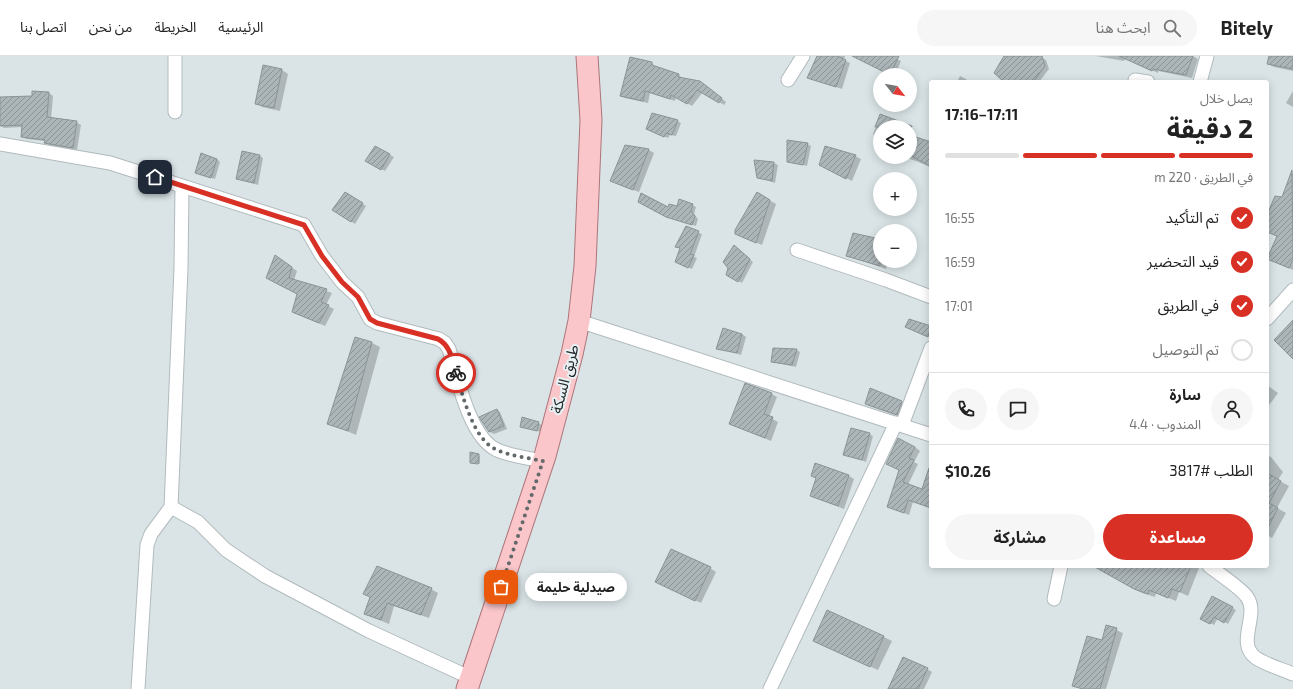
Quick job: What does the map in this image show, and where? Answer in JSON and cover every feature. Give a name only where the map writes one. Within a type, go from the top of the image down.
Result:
[{"type":"main road","name":"طريق السكة","points":[[469,683],[543,461],[572,354],[579,321],[585,266],[591,120],[587,56]]},
{"type":"street","points":[[175,56],[175,112]]},
{"type":"street","points":[[788,80],[803,56]]},
{"type":"street","points":[[1201,80],[1208,56]]},
{"type":"street","points":[[0,144],[110,163],[304,225],[322,256],[342,282],[358,297],[370,319],[377,323],[438,339],[445,343],[449,349],[466,405],[485,441],[498,450],[543,461]]},
{"type":"street","points":[[138,689],[148,545],[150,534],[171,507],[181,268],[182,186]]},
{"type":"street","points":[[797,250],[929,296]]},
{"type":"street","points":[[1269,317],[1293,290]]},
{"type":"street","points":[[579,321],[929,433]]},
{"type":"street","points":[[770,689],[899,424],[929,353]]},
{"type":"street","points":[[171,507],[198,522],[226,550],[265,576],[469,683]]},
{"type":"street","points":[[1054,599],[1061,568]]},
{"type":"street","points":[[1211,568],[1247,597],[1251,605],[1247,639],[1249,649],[1255,657],[1293,674]]},
{"type":"building","points":[[817,56],[837,56],[846,60],[836,87],[807,78]]},
{"type":"building","points":[[852,56],[899,56],[893,68],[876,68]]},
{"type":"building","points":[[1004,56],[1042,56],[1045,66],[1034,80],[1002,80],[994,73]]},
{"type":"building","points":[[1119,56],[1193,56],[1186,75],[1153,69],[1152,71]]},
{"type":"building","points":[[1269,56],[1293,56],[1293,69],[1267,64]]},
{"type":"building","points":[[630,57],[652,62],[652,65],[679,74],[678,77],[700,81],[722,98],[719,103],[697,90],[687,104],[671,95],[670,99],[645,91],[643,101],[620,96]]},
{"type":"building","points":[[263,65],[282,69],[274,108],[255,104]]},
{"type":"building","points":[[32,91],[49,92],[47,117],[77,121],[73,148],[44,143],[45,140],[21,137],[22,125],[0,126],[0,97],[32,96]]},
{"type":"building","points":[[652,113],[678,120],[672,135],[666,133],[664,137],[646,129]]},
{"type":"building","points":[[880,114],[896,120],[878,120]]},
{"type":"building","points":[[917,137],[929,141],[929,166],[917,159]]},
{"type":"building","points":[[787,140],[808,143],[803,165],[787,162]]},
{"type":"building","points":[[625,145],[649,149],[633,190],[610,181]]},
{"type":"building","points":[[375,146],[390,154],[381,170],[365,161]]},
{"type":"building","points":[[825,146],[856,155],[846,179],[819,165]]},
{"type":"building","points":[[242,151],[260,155],[254,183],[236,179]]},
{"type":"building","points":[[201,153],[217,159],[211,178],[195,173]]},
{"type":"building","points":[[754,160],[774,162],[772,181],[757,178]]},
{"type":"building","points":[[1292,170],[1293,259],[1289,268],[1269,260],[1269,254],[1277,236],[1269,233],[1269,210],[1275,196],[1282,197]]},
{"type":"building","points":[[345,192],[363,203],[351,222],[332,210]]},
{"type":"building","points":[[757,192],[770,200],[756,243],[735,234],[735,230]]},
{"type":"building","points":[[641,193],[668,207],[669,204],[677,206],[679,199],[693,204],[691,211],[695,216],[692,225],[666,217],[638,202]]},
{"type":"building","points":[[686,226],[699,231],[690,254],[694,255],[688,268],[675,262],[680,248],[675,247]]},
{"type":"building","points":[[853,233],[873,237],[873,264],[846,256]]},
{"type":"building","points":[[734,245],[750,259],[738,282],[726,275],[728,268],[723,262]]},
{"type":"building","points":[[275,255],[292,267],[289,278],[327,289],[321,302],[329,305],[319,323],[292,312],[297,294],[266,278]]},
{"type":"building","points":[[909,319],[929,325],[928,337],[905,327]]},
{"type":"building","points":[[1293,320],[1293,359],[1274,340]]},
{"type":"building","points":[[723,328],[742,334],[737,353],[716,349]]},
{"type":"building","points":[[355,337],[372,342],[348,431],[327,424]]},
{"type":"building","points":[[773,348],[797,349],[792,365],[771,362]]},
{"type":"building","points":[[745,383],[772,393],[764,414],[773,417],[765,438],[729,424]]},
{"type":"building","points":[[870,388],[902,401],[897,415],[865,404]]},
{"type":"building","points":[[497,409],[504,426],[489,432],[479,417]]},
{"type":"building","points":[[522,417],[539,422],[537,431],[520,427]]},
{"type":"building","points":[[851,428],[870,433],[862,460],[843,455]]},
{"type":"building","points":[[898,438],[915,447],[909,458],[914,460],[903,482],[922,489],[929,468],[929,507],[908,500],[904,513],[887,507],[899,470],[886,464]]},
{"type":"building","points":[[470,452],[479,454],[478,464],[470,463]]},
{"type":"building","points":[[815,463],[849,475],[838,506],[810,496],[816,478],[811,476]]},
{"type":"building","points":[[1269,474],[1281,481],[1269,503]]},
{"type":"building","points":[[1269,503],[1278,508],[1269,525]]},
{"type":"building","points":[[671,549],[711,567],[695,601],[655,582]]},
{"type":"building","points":[[377,566],[432,588],[421,615],[387,603],[381,620],[364,614],[370,597],[363,594]]},
{"type":"building","points":[[1097,568],[1190,568],[1180,592],[1172,589],[1168,598],[1149,590],[1148,594],[1134,589]]},
{"type":"building","points":[[1212,596],[1233,607],[1224,623],[1214,617],[1210,624],[1200,619]]},
{"type":"building","points":[[827,610],[884,636],[870,667],[813,641]]},
{"type":"building","points":[[1106,625],[1117,628],[1100,689],[1083,689],[1072,686],[1087,636],[1102,640]]},
{"type":"building","points":[[903,657],[928,668],[918,689],[888,689]]},
{"type":"way so far","points":[[456,373],[466,405],[485,441],[498,450],[543,461],[501,587]]},
{"type":"place","name":"صيدلية حليمة","points":[[501,587]]},
{"type":"route","points":[[155,177],[304,225],[322,256],[342,282],[358,297],[370,319],[377,323],[438,339],[445,343],[449,349],[456,373]]}]
